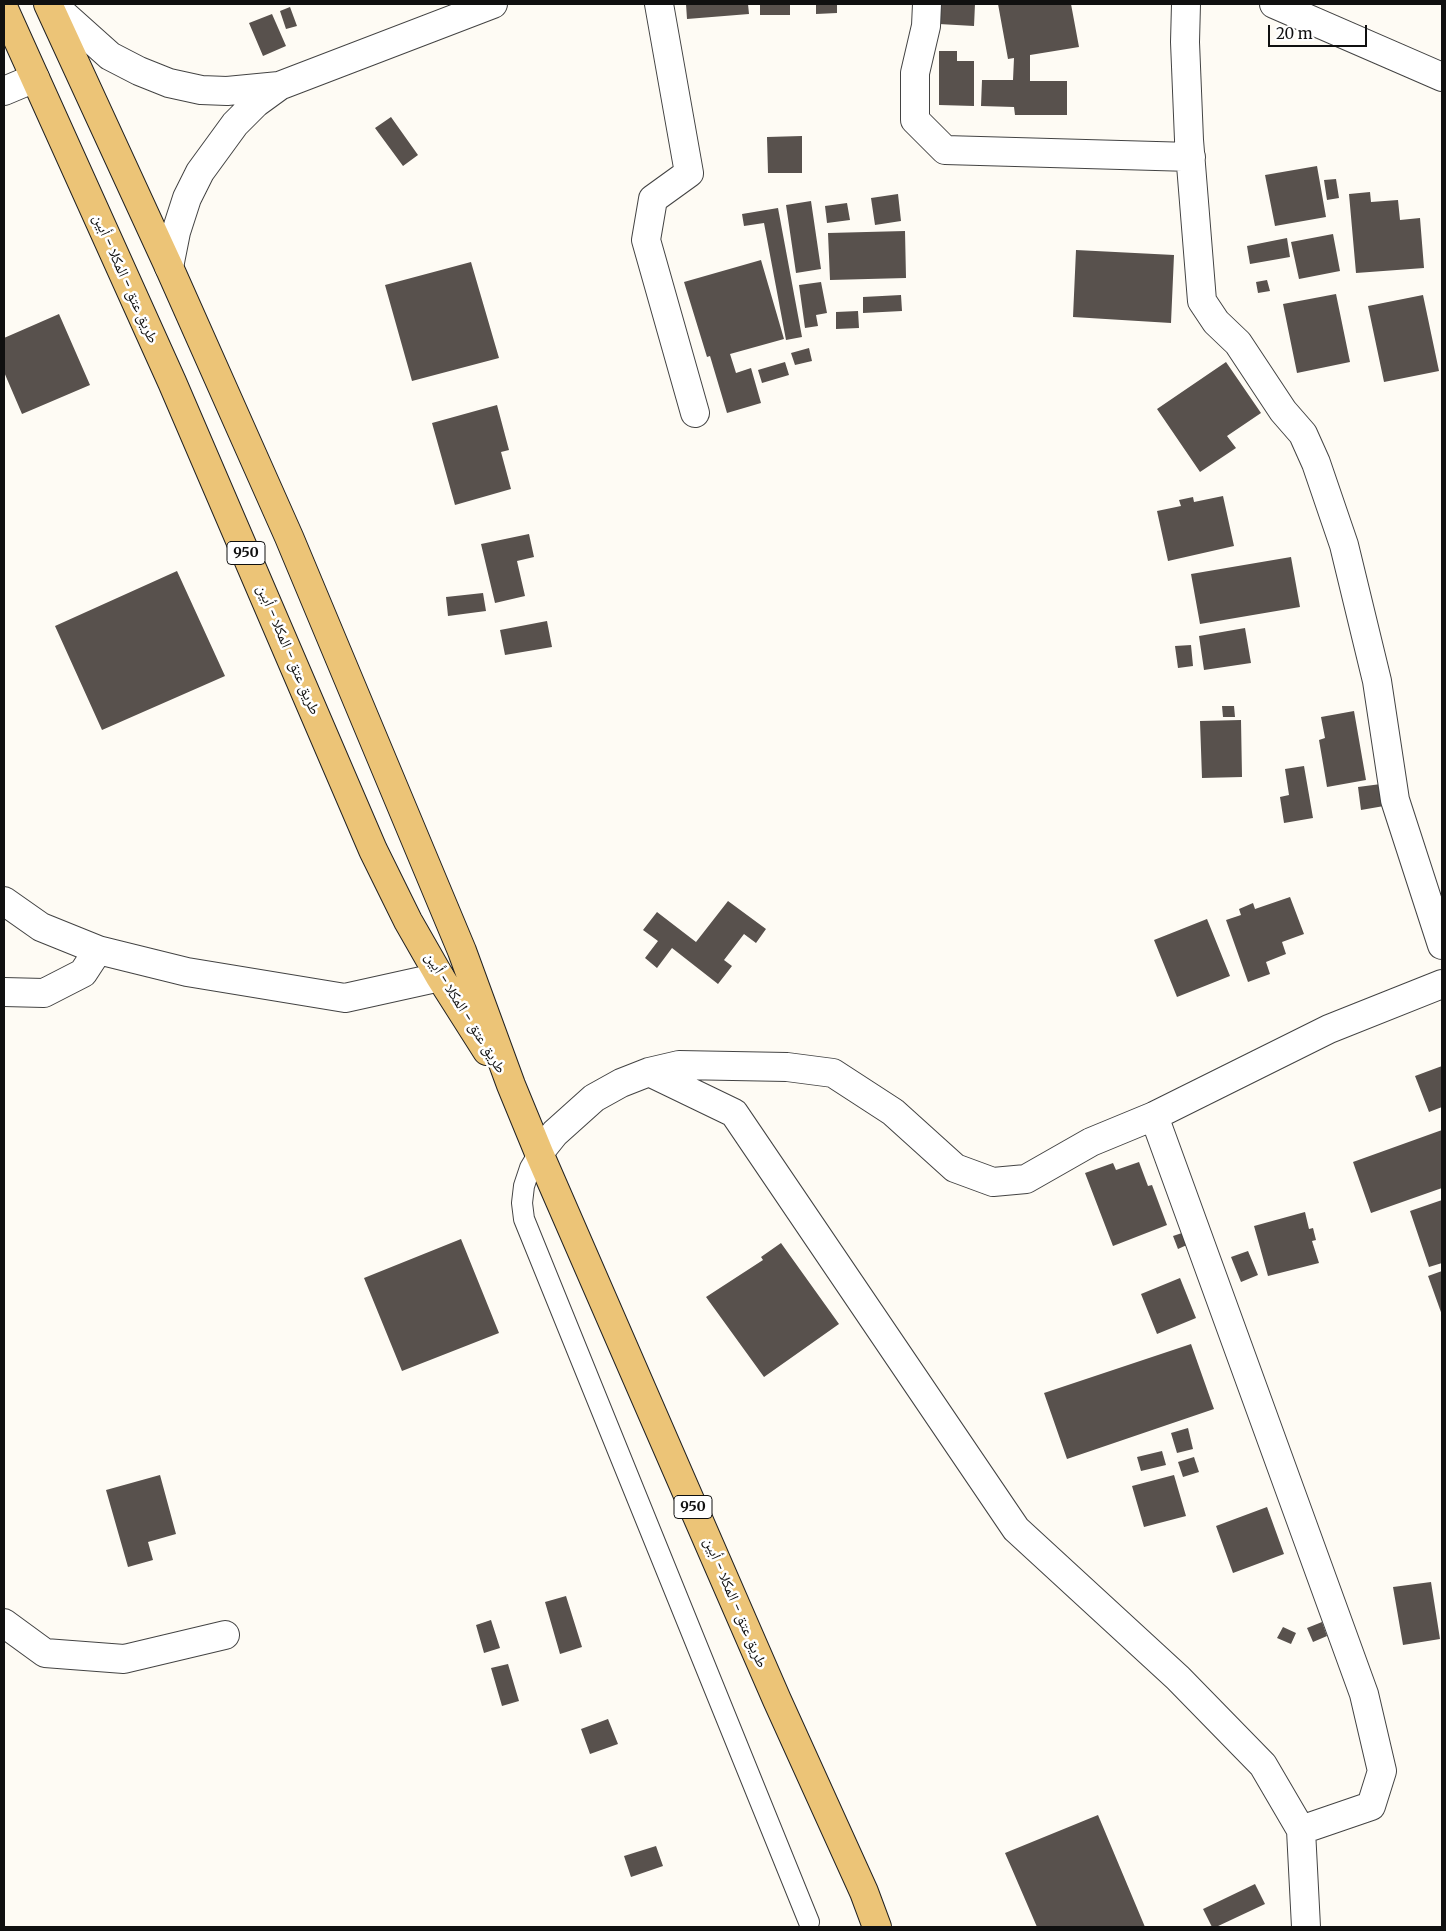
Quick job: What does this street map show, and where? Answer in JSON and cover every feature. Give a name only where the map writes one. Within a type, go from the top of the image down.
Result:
[{"type":"main road","name":"طريق عتق - المكلا - أبين","points":[[50,4],[169,267],[362,709],[462,951],[511,1085],[539,1153],[878,1927]]},
{"type":"main road","name":"طريق عتق - المكلا - أبين","points":[[4,9],[172,382],[373,850],[408,921],[440,977],[511,1085]]},
{"type":"street","points":[[50,4],[110,56],[139,72],[169,83],[201,90],[228,92],[280,86]]},
{"type":"street","points":[[169,267],[176,232],[187,198],[200,172],[235,124],[256,103],[280,86],[493,4]]},
{"type":"street","points":[[659,4],[690,173],[653,199],[646,240],[695,413]]},
{"type":"street","points":[[927,4],[926,26],[915,73],[915,120],[945,150],[1191,156]]},
{"type":"street","points":[[1186,4],[1185,42],[1191,156],[1202,301],[1216,322],[1238,343],[1283,411],[1303,434],[1316,463],[1344,545],[1377,681],[1395,800],[1442,945]]},
{"type":"street","points":[[1274,4],[1442,76]]},
{"type":"street","points":[[4,91],[35,78]]},
{"type":"street","points":[[4,901],[41,927],[98,950],[187,972],[345,998],[440,977]]},
{"type":"street","points":[[4,992],[44,993],[84,973],[98,950]]},
{"type":"street","points":[[539,1153],[574,1114],[594,1098],[621,1083],[649,1072],[679,1065],[787,1067],[833,1073],[893,1112],[955,1168],[993,1182],[1026,1179],[1091,1142],[1154,1116],[1328,1029],[1442,984]]},
{"type":"street","points":[[649,1072],[734,1112],[1016,1529],[1178,1678],[1263,1765],[1301,1830],[1306,1927]]},
{"type":"street","points":[[1154,1116],[1364,1694],[1382,1771],[1371,1806],[1301,1830]]},
{"type":"street","points":[[4,1623],[45,1653],[124,1659],[225,1635]]},
{"type":"lane","points":[[539,1153],[530,1168],[524,1186],[522,1202],[524,1219],[582,1367],[809,1922]]},
{"type":"building","points":[[686,4],[748,4],[749,14],[687,19]]},
{"type":"building","points":[[760,4],[790,4],[790,15],[760,15]]},
{"type":"building","points":[[816,4],[837,4],[837,13],[816,14]]},
{"type":"building","points":[[940,4],[975,4],[974,26],[939,24]]},
{"type":"building","points":[[998,4],[1071,4],[1079,47],[1030,55],[1030,81],[1067,81],[1067,115],[1015,115],[1014,107],[981,106],[982,80],[1013,80],[1014,58],[1008,59]]},
{"type":"building","points":[[290,7],[297,26],[286,29],[280,11]]},
{"type":"building","points":[[272,14],[286,46],[263,56],[249,23]]},
{"type":"building","points":[[939,51],[957,51],[957,61],[974,61],[974,106],[939,105]]},
{"type":"building","points":[[391,117],[418,155],[403,166],[375,128]]},
{"type":"building","points":[[802,136],[802,173],[768,173],[767,137]]},
{"type":"building","points":[[1317,166],[1326,217],[1275,226],[1265,175]]},
{"type":"building","points":[[1336,179],[1339,198],[1327,200],[1324,180]]},
{"type":"building","points":[[1370,192],[1371,202],[1398,200],[1400,220],[1420,218],[1424,268],[1356,273],[1349,194]]},
{"type":"building","points":[[898,194],[901,221],[875,225],[871,198]]},
{"type":"building","points":[[811,201],[821,269],[796,273],[786,205]]},
{"type":"building","points":[[847,203],[850,220],[827,223],[825,206]]},
{"type":"building","points":[[778,208],[802,337],[786,340],[764,223],[744,226],[742,214]]},
{"type":"building","points":[[905,231],[906,278],[830,280],[828,233]]},
{"type":"building","points":[[1333,234],[1340,271],[1299,279],[1291,242]]},
{"type":"building","points":[[1287,238],[1290,257],[1250,264],[1247,246]]},
{"type":"building","points":[[1076,250],[1174,255],[1171,323],[1073,317]]},
{"type":"building","points":[[761,260],[784,339],[730,354],[736,373],[751,368],[761,403],[727,413],[710,356],[707,357],[684,282]]},
{"type":"building","points":[[471,262],[499,358],[412,381],[385,285]]},
{"type":"building","points":[[1267,280],[1270,291],[1258,293],[1256,282]]},
{"type":"building","points":[[821,282],[827,313],[816,315],[818,326],[805,328],[799,285]]},
{"type":"building","points":[[1336,294],[1350,362],[1297,373],[1283,304]]},
{"type":"building","points":[[901,295],[902,311],[863,313],[863,297]]},
{"type":"building","points":[[1423,295],[1439,371],[1384,382],[1368,306]]},
{"type":"building","points":[[858,311],[859,328],[836,329],[836,312]]},
{"type":"building","points":[[59,314],[90,385],[22,414],[4,372],[4,338]]},
{"type":"building","points":[[809,348],[812,361],[795,365],[791,353]]},
{"type":"building","points":[[785,362],[789,375],[762,383],[758,370]]},
{"type":"building","points":[[1226,362],[1261,413],[1227,436],[1236,448],[1200,472],[1157,409]]},
{"type":"building","points":[[497,405],[509,450],[501,452],[511,489],[455,505],[432,423]]},
{"type":"building","points":[[1223,496],[1234,546],[1168,561],[1157,511],[1181,506],[1179,500],[1193,497],[1194,502]]},
{"type":"building","points":[[529,534],[534,557],[517,561],[525,596],[495,603],[481,544]]},
{"type":"building","points":[[1291,557],[1300,607],[1200,624],[1191,574]]},
{"type":"building","points":[[177,571],[225,676],[102,730],[55,626]]},
{"type":"building","points":[[483,593],[486,611],[448,616],[446,597]]},
{"type":"building","points":[[547,621],[552,647],[505,655],[500,630]]},
{"type":"building","points":[[1245,628],[1251,663],[1204,670],[1199,636]]},
{"type":"building","points":[[1191,645],[1193,666],[1178,668],[1175,646]]},
{"type":"building","points":[[1222,706],[1234,706],[1235,717],[1223,717]]},
{"type":"building","points":[[1354,711],[1366,780],[1327,787],[1319,740],[1325,738],[1321,717]]},
{"type":"building","points":[[1241,720],[1242,777],[1202,778],[1200,721]]},
{"type":"building","points":[[1304,766],[1313,818],[1284,823],[1280,797],[1289,795],[1285,769]]},
{"type":"building","points":[[1381,784],[1384,806],[1361,810],[1358,787]]},
{"type":"building","points":[[1290,897],[1304,934],[1282,942],[1286,954],[1266,962],[1270,974],[1248,982],[1226,920],[1241,915],[1239,909],[1253,903],[1255,909]]},
{"type":"building","points":[[728,901],[766,929],[756,943],[744,934],[724,960],[732,966],[718,984],[672,948],[657,968],[645,958],[658,941],[643,930],[657,912],[696,942]]},
{"type":"building","points":[[1207,919],[1230,976],[1177,997],[1154,940]]},
{"type":"building","points":[[1442,1066],[1442,1107],[1429,1112],[1415,1076]]},
{"type":"building","points":[[1442,1130],[1442,1188],[1371,1213],[1353,1162]]},
{"type":"building","points":[[1139,1162],[1148,1186],[1152,1185],[1167,1225],[1113,1246],[1085,1173],[1113,1163],[1116,1170]]},
{"type":"building","points":[[1442,1200],[1442,1263],[1429,1267],[1410,1211]]},
{"type":"building","points":[[1305,1212],[1309,1229],[1313,1228],[1316,1240],[1312,1241],[1319,1263],[1268,1276],[1254,1226]]},
{"type":"building","points":[[1185,1232],[1189,1244],[1178,1249],[1173,1236]]},
{"type":"building","points":[[461,1239],[499,1333],[402,1371],[364,1278]]},
{"type":"building","points":[[781,1243],[839,1324],[764,1377],[706,1297],[763,1260],[761,1257]]},
{"type":"building","points":[[1248,1251],[1258,1275],[1241,1282],[1231,1257]]},
{"type":"building","points":[[1442,1271],[1442,1315],[1428,1276]]},
{"type":"building","points":[[1180,1278],[1196,1318],[1157,1334],[1141,1294]]},
{"type":"building","points":[[1191,1344],[1214,1409],[1067,1459],[1044,1393]]},
{"type":"building","points":[[1188,1428],[1193,1449],[1177,1453],[1171,1433]]},
{"type":"building","points":[[1162,1451],[1166,1465],[1141,1471],[1137,1457]]},
{"type":"building","points":[[1194,1457],[1199,1472],[1183,1477],[1178,1462]]},
{"type":"building","points":[[160,1475],[176,1534],[148,1542],[153,1560],[128,1567],[106,1490]]},
{"type":"building","points":[[1174,1475],[1186,1516],[1144,1527],[1132,1486]]},
{"type":"building","points":[[1267,1507],[1284,1554],[1233,1573],[1216,1526]]},
{"type":"building","points":[[1431,1582],[1440,1639],[1403,1645],[1393,1587]]},
{"type":"building","points":[[566,1596],[582,1647],[560,1654],[545,1602]]},
{"type":"building","points":[[491,1620],[500,1648],[484,1653],[476,1625]]},
{"type":"building","points":[[1322,1622],[1327,1636],[1313,1642],[1307,1628]]},
{"type":"building","points":[[1283,1627],[1296,1633],[1291,1644],[1277,1638]]},
{"type":"building","points":[[508,1664],[519,1701],[502,1706],[491,1668]]},
{"type":"building","points":[[608,1719],[618,1744],[590,1754],[581,1729]]},
{"type":"building","points":[[1098,1815],[1145,1927],[1037,1927],[1005,1853]]},
{"type":"building","points":[[656,1846],[663,1866],[631,1877],[624,1856]]},
{"type":"building","points":[[1255,1884],[1265,1904],[1216,1927],[1212,1927],[1203,1909]]}]
